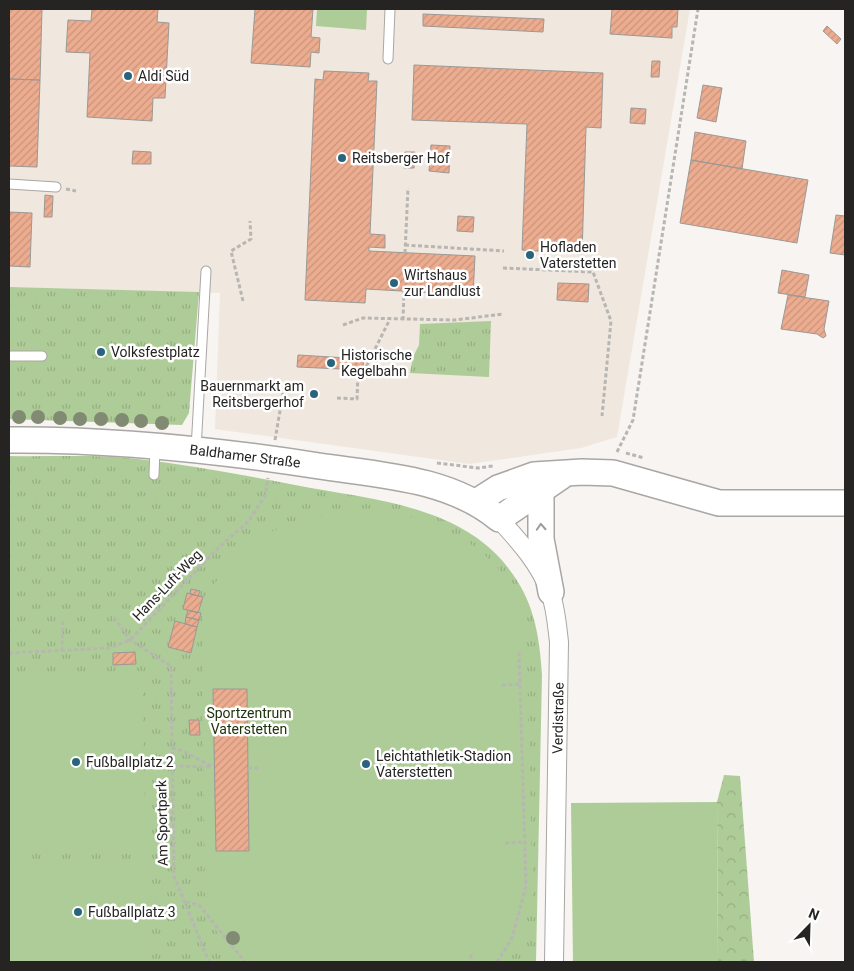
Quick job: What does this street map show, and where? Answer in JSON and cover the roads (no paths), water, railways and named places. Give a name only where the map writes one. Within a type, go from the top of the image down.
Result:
[{"type":"street","name":"Baldhamer Straße","points":[[9,440],[155,444],[196,449],[277,450],[420,482],[453,492],[476,502]]},
{"type":"street","points":[[476,502],[498,488],[534,475],[612,473],[719,503],[845,503]]},
{"type":"street","points":[[499,519],[565,474]]},
{"type":"street","points":[[541,492],[541,539],[551,592]]},
{"type":"street","name":"Verdistraße","points":[[476,502],[499,519],[533,560],[551,592],[559,642],[554,962]]},
{"type":"lane","points":[[388,58],[390,9]]},
{"type":"lane","points":[[9,184],[56,187]]},
{"type":"lane","points":[[196,449],[206,271]]},
{"type":"lane","points":[[9,356],[42,356]]},
{"type":"lane","points":[[154,474],[155,444]]},
{"type":"place","name":"Aldi Süd","points":[[128,76]]},
{"type":"place","name":"Reitsberger Hof","points":[[342,158]]},
{"type":"place","name":"Hofladen Vaterstetten","points":[[530,255]]},
{"type":"place","name":"Wirtshaus zur Landlust","points":[[394,283]]},
{"type":"place","name":"Volksfestplatz","points":[[101,352]]},
{"type":"place","name":"Historische Kegelbahn","points":[[331,363]]},
{"type":"place","name":"Bauernmarkt am Reitsbergerhof","points":[[314,394]]},
{"type":"place","name":"Fußballplatz 2","points":[[76,762]]},
{"type":"place","name":"Leichtathletik-Stadion Vaterstetten","points":[[366,764]]},
{"type":"place","name":"Fußballplatz 3","points":[[78,912]]},
{"type":"park label","name":"Sportzentrum Vaterstetten","points":[[249,722]]}]
